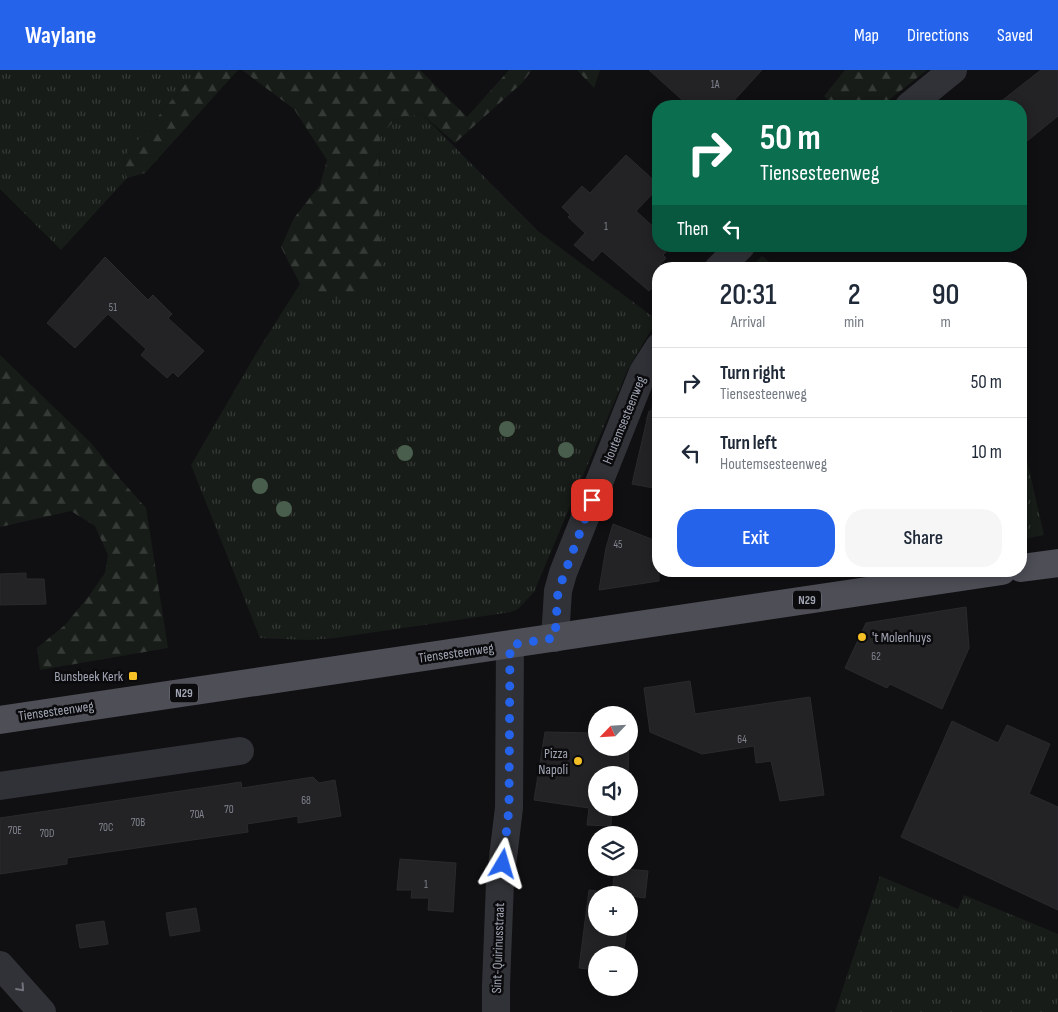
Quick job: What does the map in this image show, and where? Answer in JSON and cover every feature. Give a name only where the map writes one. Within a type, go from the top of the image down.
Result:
[{"type":"main road","points":[[1027,567],[1058,563]]},
{"type":"main road","name":"Tiensesteenweg","points":[[0,720],[962,577]]},
{"type":"street","points":[[916,100],[953,70]]},
{"type":"street","points":[[725,262],[735,252]]},
{"type":"street","name":"Houtemsesteenweg","points":[[555,638],[558,591],[563,573],[643,372],[652,358]]},
{"type":"street","name":"Sint-Quirinusstraat","points":[[496,1012],[500,882],[509,808],[510,645]]},
{"type":"street","points":[[0,786],[240,751]]},
{"type":"street","points":[[0,964],[42,1012]]},
{"type":"green space","points":[[0,70],[197,70],[123,158],[127,178],[61,250],[0,189]]},
{"type":"green space","points":[[197,70],[238,70],[145,173],[127,178],[123,158]]},
{"type":"green space","points":[[242,70],[420,70],[467,117],[509,70],[532,70],[522,83],[455,143],[422,114],[396,118],[380,137],[379,201],[382,270],[373,287],[348,301],[327,296],[300,284],[281,247],[294,218],[320,185],[327,160],[294,109]]},
{"type":"green space","points":[[577,70],[600,70],[594,88]]},
{"type":"green space","points":[[845,70],[927,70],[889,100],[828,100],[824,96]]},
{"type":"green space","points":[[422,114],[538,231],[652,316],[652,328],[628,369],[534,592],[518,609],[511,612],[335,638],[309,640],[260,638],[191,465],[257,352],[300,284],[327,296],[379,201],[380,137],[396,118]]},
{"type":"green space","points":[[762,256],[769,262],[756,262]]},
{"type":"green space","points":[[0,355],[91,443],[146,508],[168,648],[40,670],[37,648],[65,625],[89,596],[105,573],[108,555],[95,526],[71,511],[0,527]]},
{"type":"green space","points":[[652,406],[652,422],[645,420]]},
{"type":"green space","points":[[1027,460],[1044,535],[1027,539]]},
{"type":"green space","points":[[880,876],[958,909],[964,895],[1058,934],[1058,1012],[835,1012]]},
{"type":"building","points":[[649,70],[762,70],[734,100],[682,100]]},
{"type":"building","points":[[1041,70],[1058,70],[1058,116],[1027,141],[1027,100],[1003,100]]},
{"type":"building","points":[[626,155],[652,179],[652,194],[636,211],[652,226],[652,252],[666,252],[663,255],[666,258],[662,262],[652,262],[652,288],[649,291],[602,251],[593,261],[574,245],[585,233],[568,217],[570,215],[562,207],[582,186],[590,193]]},
{"type":"building","points":[[105,257],[148,300],[153,295],[172,314],[168,318],[204,351],[178,377],[173,372],[167,378],[141,355],[146,349],[108,314],[75,348],[47,323]]},
{"type":"building","points":[[649,411],[652,411],[652,488],[632,484]]},
{"type":"building","points":[[613,524],[652,539],[652,577],[659,577],[659,581],[599,590],[606,548]]},
{"type":"building","points":[[26,573],[26,579],[44,579],[46,604],[0,605],[0,574]]},
{"type":"building","points":[[966,607],[969,648],[942,709],[890,684],[887,688],[845,668],[866,623]]},
{"type":"building","points":[[690,681],[695,714],[810,697],[824,795],[780,801],[771,761],[756,763],[754,746],[702,754],[650,732],[644,688]]},
{"type":"building","points":[[952,721],[998,743],[1007,725],[1050,744],[1029,794],[1058,807],[1058,910],[901,837]]},
{"type":"building","name":"Pizza Napoli","points":[[545,732],[588,733],[588,756],[629,756],[628,766],[588,766],[588,808],[534,800]]},
{"type":"building","points":[[313,777],[319,783],[335,780],[341,816],[298,823],[298,816],[247,824],[248,832],[67,858],[67,864],[0,874],[0,818],[241,782],[242,788]]},
{"type":"building","name":"Pizza Napoli","points":[[588,816],[612,816],[611,826],[587,825]]},
{"type":"building","points":[[400,859],[456,863],[453,912],[428,910],[429,898],[411,898],[412,890],[397,890]]},
{"type":"building","points":[[638,870],[648,871],[645,898],[638,897],[638,886],[613,886],[614,876],[638,876]]},
{"type":"building","points":[[588,898],[588,936],[626,936],[624,946],[588,946],[588,969],[579,968]]},
{"type":"building","points":[[196,908],[200,931],[170,936],[166,913]]},
{"type":"building","points":[[104,921],[108,944],[80,948],[76,925]]},
{"type":"place","name":"'t Molenhuys","points":[[862,637]]},
{"type":"place","name":"Bunsbeek Kerk","points":[[133,676]]},
{"type":"place","name":"Pizza Napoli","points":[[578,761]]},
{"type":"route","points":[[503,864],[509,808],[510,645],[555,638],[558,591],[563,573],[592,500]]}]
